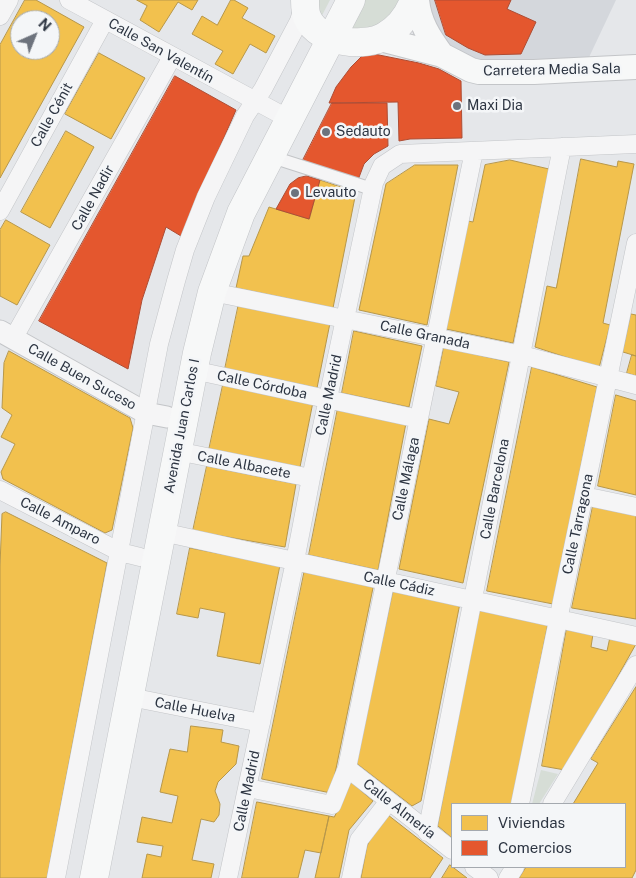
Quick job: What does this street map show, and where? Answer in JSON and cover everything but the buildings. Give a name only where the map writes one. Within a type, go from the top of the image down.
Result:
[{"type":"main road","name":"Avenida Juan Carlos I","points":[[313,0],[323,33]]},
{"type":"main road","name":"Avenida Juan Carlos I","points":[[94,878],[122,695],[130,554],[157,415],[206,257],[234,189],[272,111],[323,33],[350,0]]},
{"type":"main road","points":[[272,111],[320,88],[336,59],[353,48],[375,40],[394,30],[407,15],[415,0]]},
{"type":"main road","name":"Carretera Media Sala","points":[[415,0],[426,32],[442,55]]},
{"type":"main road","points":[[323,33],[354,42],[375,40]]},
{"type":"main road","name":"Carretera Media Sala","points":[[375,40],[442,55],[471,70],[479,72],[534,72],[636,67]]},
{"type":"main road","name":"Avenida Juan Carlos I","points":[[78,878],[162,532],[193,370],[212,292],[238,221],[269,156],[272,111]]},
{"type":"street","points":[[0,16],[9,0]]},
{"type":"street","name":"Calle San Valentín","points":[[69,0],[272,111]]},
{"type":"street","name":"Avenida Juan Carlos I","points":[[272,111],[263,89],[299,21],[313,0]]},
{"type":"street","name":"Calle Cénit","points":[[0,211],[105,20]]},
{"type":"street","name":"Calle Nadir","points":[[7,335],[172,57]]},
{"type":"street","name":"Calle Madrid","points":[[228,878],[372,189],[382,166],[400,154],[636,144]]},
{"type":"street","name":"Calle Barcelona","points":[[427,832],[562,147]]},
{"type":"street","name":"Calle Málaga","points":[[248,788],[332,805],[347,768],[474,151]]},
{"type":"street","points":[[269,156],[372,189]]},
{"type":"street","name":"Calle Tarragona","points":[[520,803],[636,243]]},
{"type":"street","name":"Calle Granada","points":[[212,292],[522,355],[636,386]]},
{"type":"street","name":"Calle Buen Suceso","points":[[7,335],[157,415]]},
{"type":"street","name":"Calle Córdoba","points":[[193,370],[419,419]]},
{"type":"street","name":"Calle Albacete","points":[[177,452],[311,478]]},
{"type":"street","name":"Calle Amparo","points":[[0,490],[130,554]]},
{"type":"street","points":[[584,496],[636,507]]},
{"type":"street","name":"Calle Cádiz","points":[[162,532],[636,636]]},
{"type":"street","name":"Avenida Juan Carlos I","points":[[56,878],[130,554]]},
{"type":"street","points":[[553,803],[636,665]]},
{"type":"street","name":"Calle Huelva","points":[[122,695],[261,723]]},
{"type":"street","name":"Calle Almería","points":[[347,768],[451,849]]},
{"type":"street","points":[[350,878],[359,840],[389,801]]},
{"type":"street","points":[[475,868],[489,878]]},
{"type":"shaded area","points":[[305,0],[330,0],[315,29]]},
{"type":"shaded area","points":[[351,0],[414,0],[411,8],[348,42]]},
{"type":"shaded area","points":[[417,0],[616,0],[583,70],[534,72],[442,55]]},
{"type":"shaded area","points":[[541,770],[558,774],[540,803],[532,803]]},
{"type":"place","name":"Maxi Dia","points":[[457,106]]},
{"type":"place","name":"Sedauto","points":[[326,132]]},
{"type":"place","name":"Levauto","points":[[295,193]]}]
